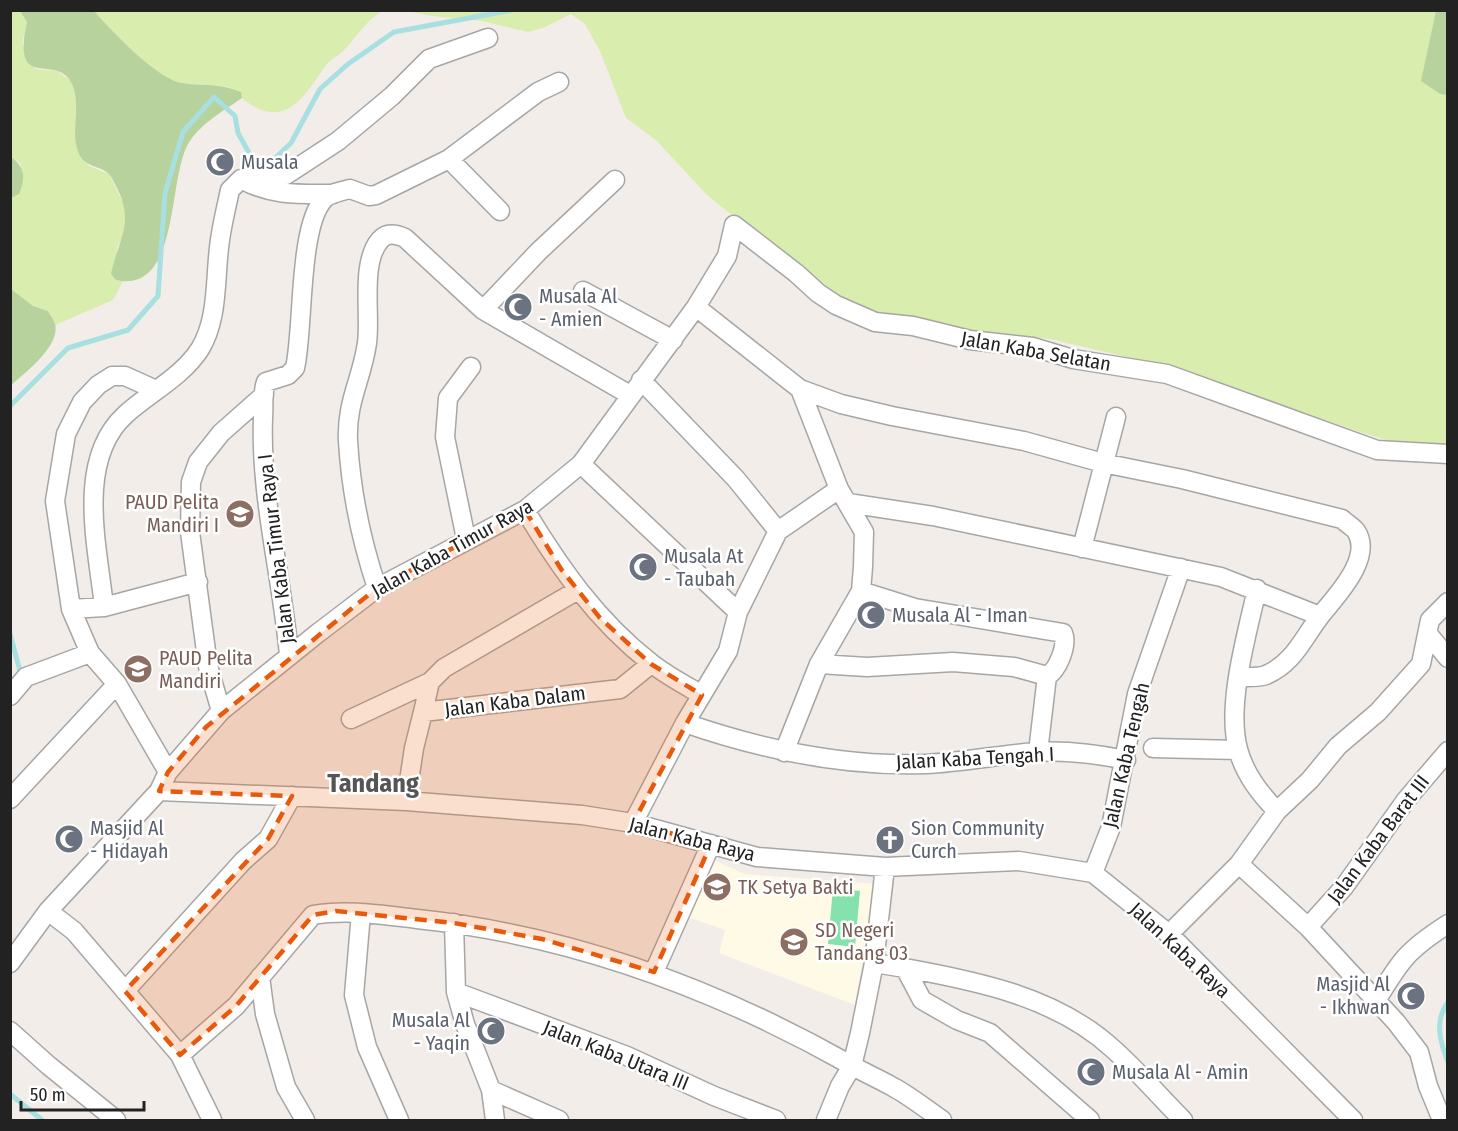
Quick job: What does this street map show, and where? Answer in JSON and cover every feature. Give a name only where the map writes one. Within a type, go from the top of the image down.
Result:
[{"type":"street","points":[[104,607],[94,489],[100,451],[123,417],[179,372],[199,350],[212,322],[219,245],[230,189],[241,179],[286,175],[338,141],[392,96],[429,59],[488,38]]},
{"type":"street","points":[[241,179],[277,193],[333,194],[355,189],[364,195],[376,195],[449,159],[538,92],[559,82]]},
{"type":"street","points":[[449,159],[500,211]]},
{"type":"street","points":[[483,309],[538,252],[615,180]]},
{"type":"street","points":[[221,711],[208,666],[190,532],[191,482],[198,462],[221,433],[264,395],[267,382],[288,375],[295,368],[311,232],[321,204],[333,194]]},
{"type":"street","name":"Jalan Kaba Selatan","points":[[696,308],[727,256],[734,225],[818,293],[837,305],[875,322],[913,327],[970,340],[1033,347],[1073,359],[1167,374],[1377,450],[1448,454]]},
{"type":"street","points":[[377,588],[362,543],[351,481],[348,410],[365,359],[369,322],[368,284],[372,260],[379,241],[393,234],[405,238],[483,309],[630,395]]},
{"type":"street","points":[[583,291],[673,340]]},
{"type":"street","points":[[696,308],[800,389],[841,404],[1024,441],[1103,463],[1182,479],[1342,519],[1356,531],[1359,561],[1343,590],[1320,616],[1298,651],[1277,669],[1263,677],[1238,677]]},
{"type":"street","name":"Jalan Kaba Timur Raya","points":[[159,790],[168,772],[221,711],[289,655],[377,588],[466,539],[525,510],[581,464],[696,308]]},
{"type":"street","points":[[466,539],[445,437],[448,399],[471,367]]},
{"type":"street","points":[[156,390],[143,387],[125,376],[105,379],[82,402],[66,434],[55,501],[71,609],[90,653],[117,684],[168,772]]},
{"type":"street","points":[[641,380],[736,479],[778,531]]},
{"type":"street","points":[[784,752],[819,664],[861,591],[864,532],[844,496],[800,389]]},
{"type":"street","name":"Jalan Kaba Timur Raya I","points":[[264,395],[263,435],[268,509],[284,600],[289,655]]},
{"type":"street","points":[[1082,548],[1116,417]]},
{"type":"street","points":[[581,464],[738,612]]},
{"type":"street","points":[[633,823],[685,723],[728,651],[738,612],[778,531],[844,496],[1180,568],[1257,589],[1320,616]]},
{"type":"street","points":[[525,510],[561,569],[600,618],[651,664],[702,695]]},
{"type":"street","name":"Jalan Kaba Tengah","points":[[1093,873],[1111,827],[1126,760],[1137,694],[1180,568]]},
{"type":"street","points":[[71,609],[104,607],[198,582]]},
{"type":"street","points":[[1257,589],[1238,677],[1235,733],[1238,750],[1247,774],[1277,811]]},
{"type":"street","points":[[351,718],[430,682],[444,668],[578,590]]},
{"type":"street","points":[[861,591],[915,608],[1063,633],[1065,638],[1058,666],[1047,676],[1038,752]]},
{"type":"street","points":[[1169,934],[1239,864],[1277,811],[1310,780],[1338,746],[1378,712],[1421,664],[1433,615],[1447,602]]},
{"type":"street","points":[[1428,634],[1448,658]]},
{"type":"street","points":[[10,696],[18,677],[90,653]]},
{"type":"street","points":[[819,664],[867,667],[953,662],[1014,668],[1047,676]]},
{"type":"street","name":"Jalan Kaba Dalam","points":[[406,801],[414,748],[423,712],[620,689],[651,664]]},
{"type":"street","points":[[423,712],[430,682]]},
{"type":"street","points":[[10,799],[117,684]]},
{"type":"street","name":"Jalan Kaba Tengah I","points":[[685,723],[746,744],[784,752],[870,763],[926,764],[1038,752],[1101,755],[1126,760]]},
{"type":"street","points":[[1154,748],[1238,750]]},
{"type":"street","name":"Jalan Kaba Barat III","points":[[1308,927],[1358,870],[1406,800],[1448,751]]},
{"type":"street","points":[[10,963],[48,911],[159,790]]},
{"type":"street","name":"Jalan Kaba Raya","points":[[159,790],[406,801],[582,815],[633,823],[757,857],[885,867],[1019,861],[1093,873],[1169,934],[1353,1120]]},
{"type":"street","points":[[125,991],[243,861],[268,839],[292,796]]},
{"type":"street","points":[[654,972],[711,844]]},
{"type":"street","points":[[1239,864],[1308,927],[1419,1052],[1428,1086],[1442,1120]]},
{"type":"street","points":[[826,1120],[840,1086],[852,1066],[874,963],[885,867]]},
{"type":"street","points":[[48,911],[74,931],[180,1055],[212,1120]]},
{"type":"street","points":[[180,1055],[236,1006],[313,915],[336,911],[361,913],[454,923],[542,939],[654,972],[794,1033],[894,1087],[942,1120]]},
{"type":"street","points":[[361,913],[354,995],[367,1047],[399,1120]]},
{"type":"street","points":[[454,923],[456,992],[465,1024],[491,1090],[495,1120]]},
{"type":"street","points":[[1376,1001],[1400,960],[1419,943],[1448,924]]},
{"type":"street","points":[[874,963],[1000,989],[1053,1008],[1111,1047],[1183,1120]]},
{"type":"street","points":[[905,968],[922,1000],[957,1020],[990,1033],[1090,1120]]},
{"type":"street","points":[[260,977],[265,1014],[286,1087],[305,1120]]},
{"type":"street","name":"Jalan Kaba Utara III","points":[[456,992],[627,1056],[714,1096],[776,1120]]},
{"type":"street","points":[[10,1031],[48,1065],[117,1120]]},
{"type":"street","points":[[491,1090],[559,1120]]},
{"type":"highlighted area","points":[[525,510],[561,569],[600,618],[651,664],[702,695],[633,823],[711,844],[654,972],[542,939],[454,923],[336,911],[313,915],[236,1006],[180,1055],[125,991],[268,839],[292,796],[159,791],[168,772],[206,727],[377,588]]},
{"type":"shaded area","name":"SD Negeri Tandang 03","points":[[711,859],[745,874],[875,884],[855,1005],[719,953],[725,930],[682,915]]},
{"type":"green space","points":[[11,11],[20,11],[27,22],[22,44],[35,69],[57,71],[71,81],[78,105],[75,128],[89,166],[109,174],[126,209],[124,234],[117,248],[116,280],[123,281],[113,300],[55,325],[48,311],[33,306],[11,289],[10,198],[19,194],[21,164],[10,156]]},
{"type":"green space","points":[[20,11],[94,11],[135,53],[172,80],[226,87],[241,92],[242,98],[204,125],[187,146],[181,163],[168,232],[161,254],[151,270],[136,280],[116,280],[111,274],[124,230],[122,199],[109,174],[85,162],[79,154],[75,137],[76,100],[71,82],[64,74],[56,70],[30,65],[25,57],[27,22]]},
{"type":"green space","points":[[94,11],[382,11],[370,20],[341,53],[328,63],[301,99],[292,107],[270,112],[257,108],[242,98],[241,92],[234,89],[182,83],[171,79],[147,63]]},
{"type":"green space","points":[[407,11],[1436,11],[1431,40],[1440,94],[1447,95],[1447,448],[1397,443],[1234,393],[1157,364],[1050,339],[929,326],[858,311],[830,294],[707,195],[656,140],[626,118],[600,51],[585,24],[571,14],[543,28],[528,32],[482,21]]},
{"type":"green space","points":[[1436,11],[1447,11],[1447,95],[1440,94],[1421,81]]},
{"type":"green space","points":[[10,156],[19,164],[23,173],[19,194],[11,198]]},
{"type":"green space","points":[[11,289],[33,306],[48,311],[54,322],[55,332],[53,341],[40,358],[11,385]]},
{"type":"green space","points":[[833,888],[860,891],[855,947],[828,944]]},
{"type":"waterway","points":[[10,406],[68,348],[128,330],[158,296],[165,193],[183,132],[214,97],[235,116],[238,133],[254,162],[272,161],[291,143],[320,89],[348,64],[394,32],[512,10]]},
{"type":"waterway","points":[[10,634],[20,671],[19,676]]},
{"type":"waterway","points":[[1448,1002],[1440,1024],[1441,1039],[1448,1062]]},
{"type":"waterway","points":[[10,1094],[42,1120]]},
{"type":"place","name":"Musala","points":[[220,162]]},
{"type":"place","name":"Musala Al - Amien","points":[[518,307]]},
{"type":"place","name":"PAUD Pelita Mandiri I","points":[[240,514]]},
{"type":"place","name":"Musala At - Taubah","points":[[643,567]]},
{"type":"place","name":"Musala Al - Iman","points":[[871,615]]},
{"type":"place","name":"PAUD Pelita Mandiri","points":[[138,669]]},
{"type":"place","name":"Masjid Al - Hidayah","points":[[69,839]]},
{"type":"place","name":"Sion Community Curch","points":[[890,840]]},
{"type":"place","name":"TK Setya Bakti","points":[[717,887]]},
{"type":"place","name":"SD Negeri Tandang 03","points":[[794,942]]},
{"type":"place","name":"Masjid Al - Ikhwan","points":[[1411,996]]},
{"type":"place","name":"Musala Al - Yaqin","points":[[491,1031]]},
{"type":"place","name":"Musala Al - Amin","points":[[1091,1072]]},
{"type":"district","name":"Tandang","points":[[373,783]]}]
